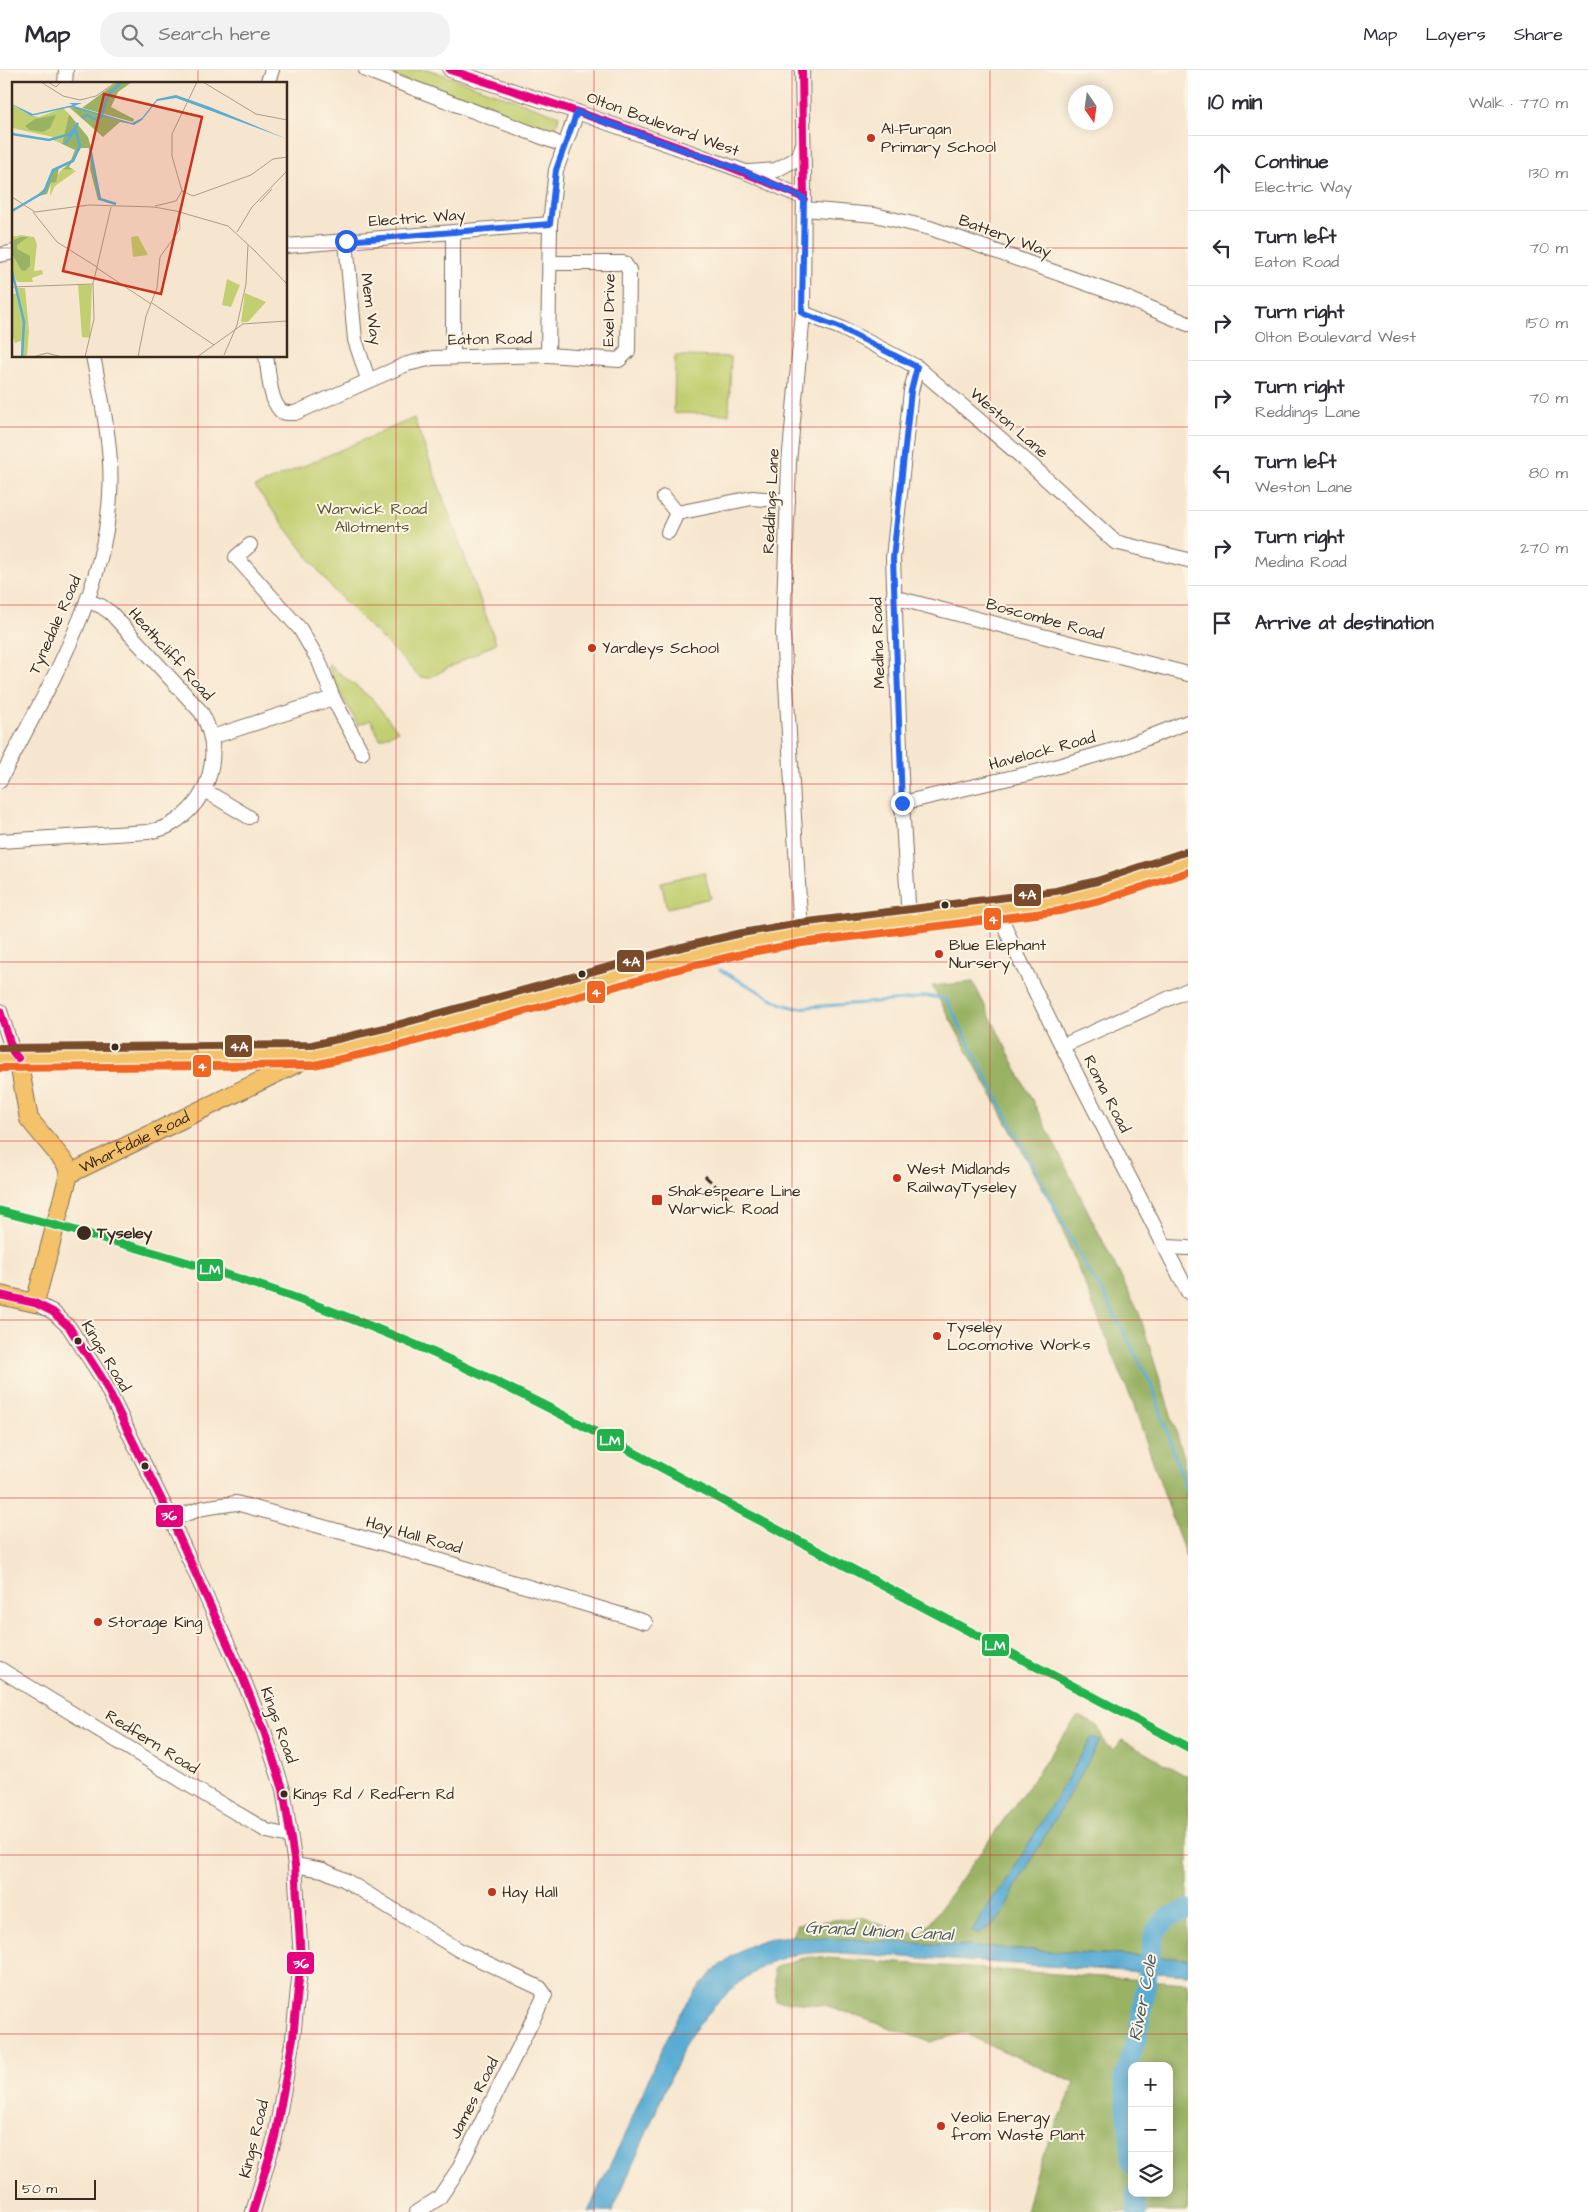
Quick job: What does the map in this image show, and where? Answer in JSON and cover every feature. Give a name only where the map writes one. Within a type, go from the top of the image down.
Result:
[{"type":"highway","points":[[9,1058],[313,1055],[477,1014],[681,958],[744,943],[1058,901],[1100,891],[1188,861]]},
{"type":"main road","name":"Wharfdale Road","points":[[38,1295],[69,1174],[313,1055]]},
{"type":"main road","name":"Wharfdale Road","points":[[245,1088],[262,1071],[264,1056]]},
{"type":"main road","points":[[9,1058],[29,1119],[66,1164],[69,1174]]},
{"type":"main road","points":[[0,1295],[38,1295]]},
{"type":"street","points":[[268,82],[272,70]]},
{"type":"street","points":[[366,70],[555,142]]},
{"type":"street","name":"Olton Boulevard West","points":[[450,70],[577,112],[746,172],[804,204]]},
{"type":"street","name":"Reddings Lane","points":[[800,934],[783,634],[789,463],[802,313],[804,204],[802,70]]},
{"type":"street","name":"Eaton Road","points":[[266,358],[274,398],[280,410],[285,413],[295,412],[407,364],[433,358],[548,355],[550,224],[556,170],[577,112]]},
{"type":"street","points":[[746,172],[776,170],[798,158],[803,142]]},
{"type":"street","name":"Battery Way","points":[[804,204],[875,215],[930,228],[1119,295],[1188,324]]},
{"type":"street","name":"Electric Way","points":[[288,246],[550,224]]},
{"type":"street","points":[[453,233],[454,356]]},
{"type":"street","name":"Mem Way","points":[[346,241],[356,340],[368,380]]},
{"type":"street","name":"Exel Drive","points":[[548,355],[619,360],[628,351],[630,270],[624,263],[550,263]]},
{"type":"street","name":"Weston Lane","points":[[802,313],[841,328],[917,367],[1030,464],[1115,542],[1188,560]]},
{"type":"street","name":"Tynedale Road","points":[[0,780],[65,652],[88,601],[108,521],[110,493],[108,441],[93,358]]},
{"type":"street","name":"Medina Road","points":[[910,920],[902,803],[893,597],[895,538],[911,391],[917,367]]},
{"type":"street","points":[[664,497],[677,513]]},
{"type":"street","points":[[677,513],[752,498],[788,501]]},
{"type":"street","points":[[668,532],[677,513]]},
{"type":"street","points":[[250,545],[236,557],[300,629],[319,662],[333,698],[362,753]]},
{"type":"street","name":"Boscombe Road","points":[[893,597],[1188,674]]},
{"type":"street","name":"Heathcliff Road","points":[[0,841],[148,832],[168,826],[184,815],[196,803],[204,790],[214,748],[212,737],[201,712],[111,613],[101,606],[88,601]]},
{"type":"street","points":[[212,737],[333,698]]},
{"type":"street","name":"Havelock Road","points":[[902,803],[1054,767],[1120,748],[1188,722]]},
{"type":"street","points":[[204,790],[249,816]]},
{"type":"street","name":"Roma Road","points":[[998,910],[1013,946],[1062,1046],[1188,1292]]},
{"type":"street","points":[[1062,1046],[1188,991]]},
{"type":"street","points":[[0,1011],[13,1052],[9,1058]]},
{"type":"street","points":[[1166,1247],[1188,1248]]},
{"type":"street","name":"Kings Road","points":[[38,1295],[69,1327],[86,1350],[107,1387],[171,1519],[242,1676],[283,1788],[295,1865],[301,1959],[297,2006],[275,2137],[254,2212]]},
{"type":"street","name":"Hay Hall Road","points":[[171,1519],[202,1508],[236,1503],[385,1544],[646,1622]]},
{"type":"street","name":"Redfern Road","points":[[0,1669],[267,1831],[290,1836]]},
{"type":"street","name":"James Road","points":[[295,1865],[323,1870],[345,1880],[459,1950],[540,1988],[545,1995],[458,2170],[439,2198],[417,2212]]},
{"type":"green space","points":[[376,70],[430,70],[559,116],[554,136]]},
{"type":"green space","points":[[675,356],[731,357],[729,414],[674,413]]},
{"type":"green space","name":"Warwick Road Allotments","points":[[414,418],[496,643],[429,678],[420,677],[334,591],[255,487]]},
{"type":"green space","points":[[328,664],[372,699],[398,731],[380,739],[371,720],[358,725],[334,682]]},
{"type":"green space","points":[[704,872],[711,898],[667,908],[661,882]]},
{"type":"green space","points":[[973,982],[1139,1313],[1184,1457],[1188,1563],[1134,1406],[1053,1207],[932,986]]},
{"type":"green space","points":[[1078,1716],[1098,1727],[1105,1744],[1114,1750],[1122,1740],[1188,1777],[1188,1959],[792,1936],[797,1924],[862,1917],[892,1929],[922,1934]]},
{"type":"green space","points":[[811,1957],[1188,1983],[1188,2212],[1026,2212],[1036,2172],[1075,2083],[963,2033],[930,2042],[825,2005],[776,2001],[774,1968],[798,1959]]},
{"type":"water","points":[[1092,1737],[1100,1741],[1015,1888],[1002,1915],[993,1924],[977,1934],[972,1932],[993,1898],[1004,1885]]},
{"type":"water","points":[[792,1936],[1188,1959],[1188,1975],[827,1952],[785,1957],[770,1963],[742,1981],[717,2004],[695,2029],[686,2042],[612,2212],[588,2212],[628,2128],[666,2041],[694,1994],[711,1974],[731,1956],[759,1941]]},
{"type":"waterway","points":[[720,970],[782,1004],[796,1008],[905,1000],[928,996],[946,999],[1087,1269],[1104,1294],[1153,1388],[1188,1496]]},
{"type":"waterway","name":"River Cole","points":[[1131,2152],[1124,2076],[1138,2034],[1154,1934],[1168,1917],[1188,1910]]},
{"type":"waterway","name":"River Cole","points":[[1135,2197],[1137,2212]]},
{"type":"railway","points":[[705,1176],[728,1198]]},
{"type":"transit line","name":"36","points":[[450,70],[673,145],[804,198],[802,70]]},
{"type":"transit line","name":"4A","points":[[0,1048],[312,1045],[389,1027],[678,948],[742,933],[800,923],[1056,891],[1097,881],[1185,852]]},
{"type":"transit line","name":"4","points":[[0,1068],[314,1065],[394,1047],[683,968],[746,953],[802,943],[1059,911],[1103,900],[1188,872]]},
{"type":"transit line","name":"36","points":[[0,1011],[13,1052],[18,1058]]},
{"type":"transit line","name":"LM","points":[[0,1211],[100,1237],[249,1282],[394,1336],[480,1374],[564,1416],[1188,1747]]},
{"type":"transit line","name":"36","points":[[0,1295],[35,1303],[53,1312],[69,1327],[102,1378],[171,1519],[242,1676],[264,1731],[283,1789],[295,1865],[301,1959],[293,2038],[275,2137],[253,2212]]},
{"type":"place","name":"Al-Furqan Primary School","points":[[871,138]]},
{"type":"place","name":"Yardleys School","points":[[592,648]]},
{"type":"place","name":"Blue Elephant Nursery","points":[[939,954]]},
{"type":"place","name":"West Midlands RailwayTyseley","points":[[897,1178]]},
{"type":"place","name":"Shakespeare Line Warwick Road","points":[[657,1200]]},
{"type":"place","name":"Tyseley","points":[[84,1233]]},
{"type":"place","name":"Tyseley Locomotive Works","points":[[937,1336]]},
{"type":"place","name":"Storage King","points":[[98,1622]]},
{"type":"place","name":"Kings Rd / Redfern Rd","points":[[284,1794]]},
{"type":"place","name":"Hay Hall","points":[[492,1892]]},
{"type":"place","name":"Veolia Energy from Waste Plant","points":[[941,2126]]},
{"type":"route","points":[[346,241],[550,224],[556,170],[577,112],[746,172],[804,198],[802,313],[841,328],[917,367],[911,391],[893,558],[902,803]]},
{"type":"water label","name":"Grand Union Canal","points":[[879,1931]]}]
